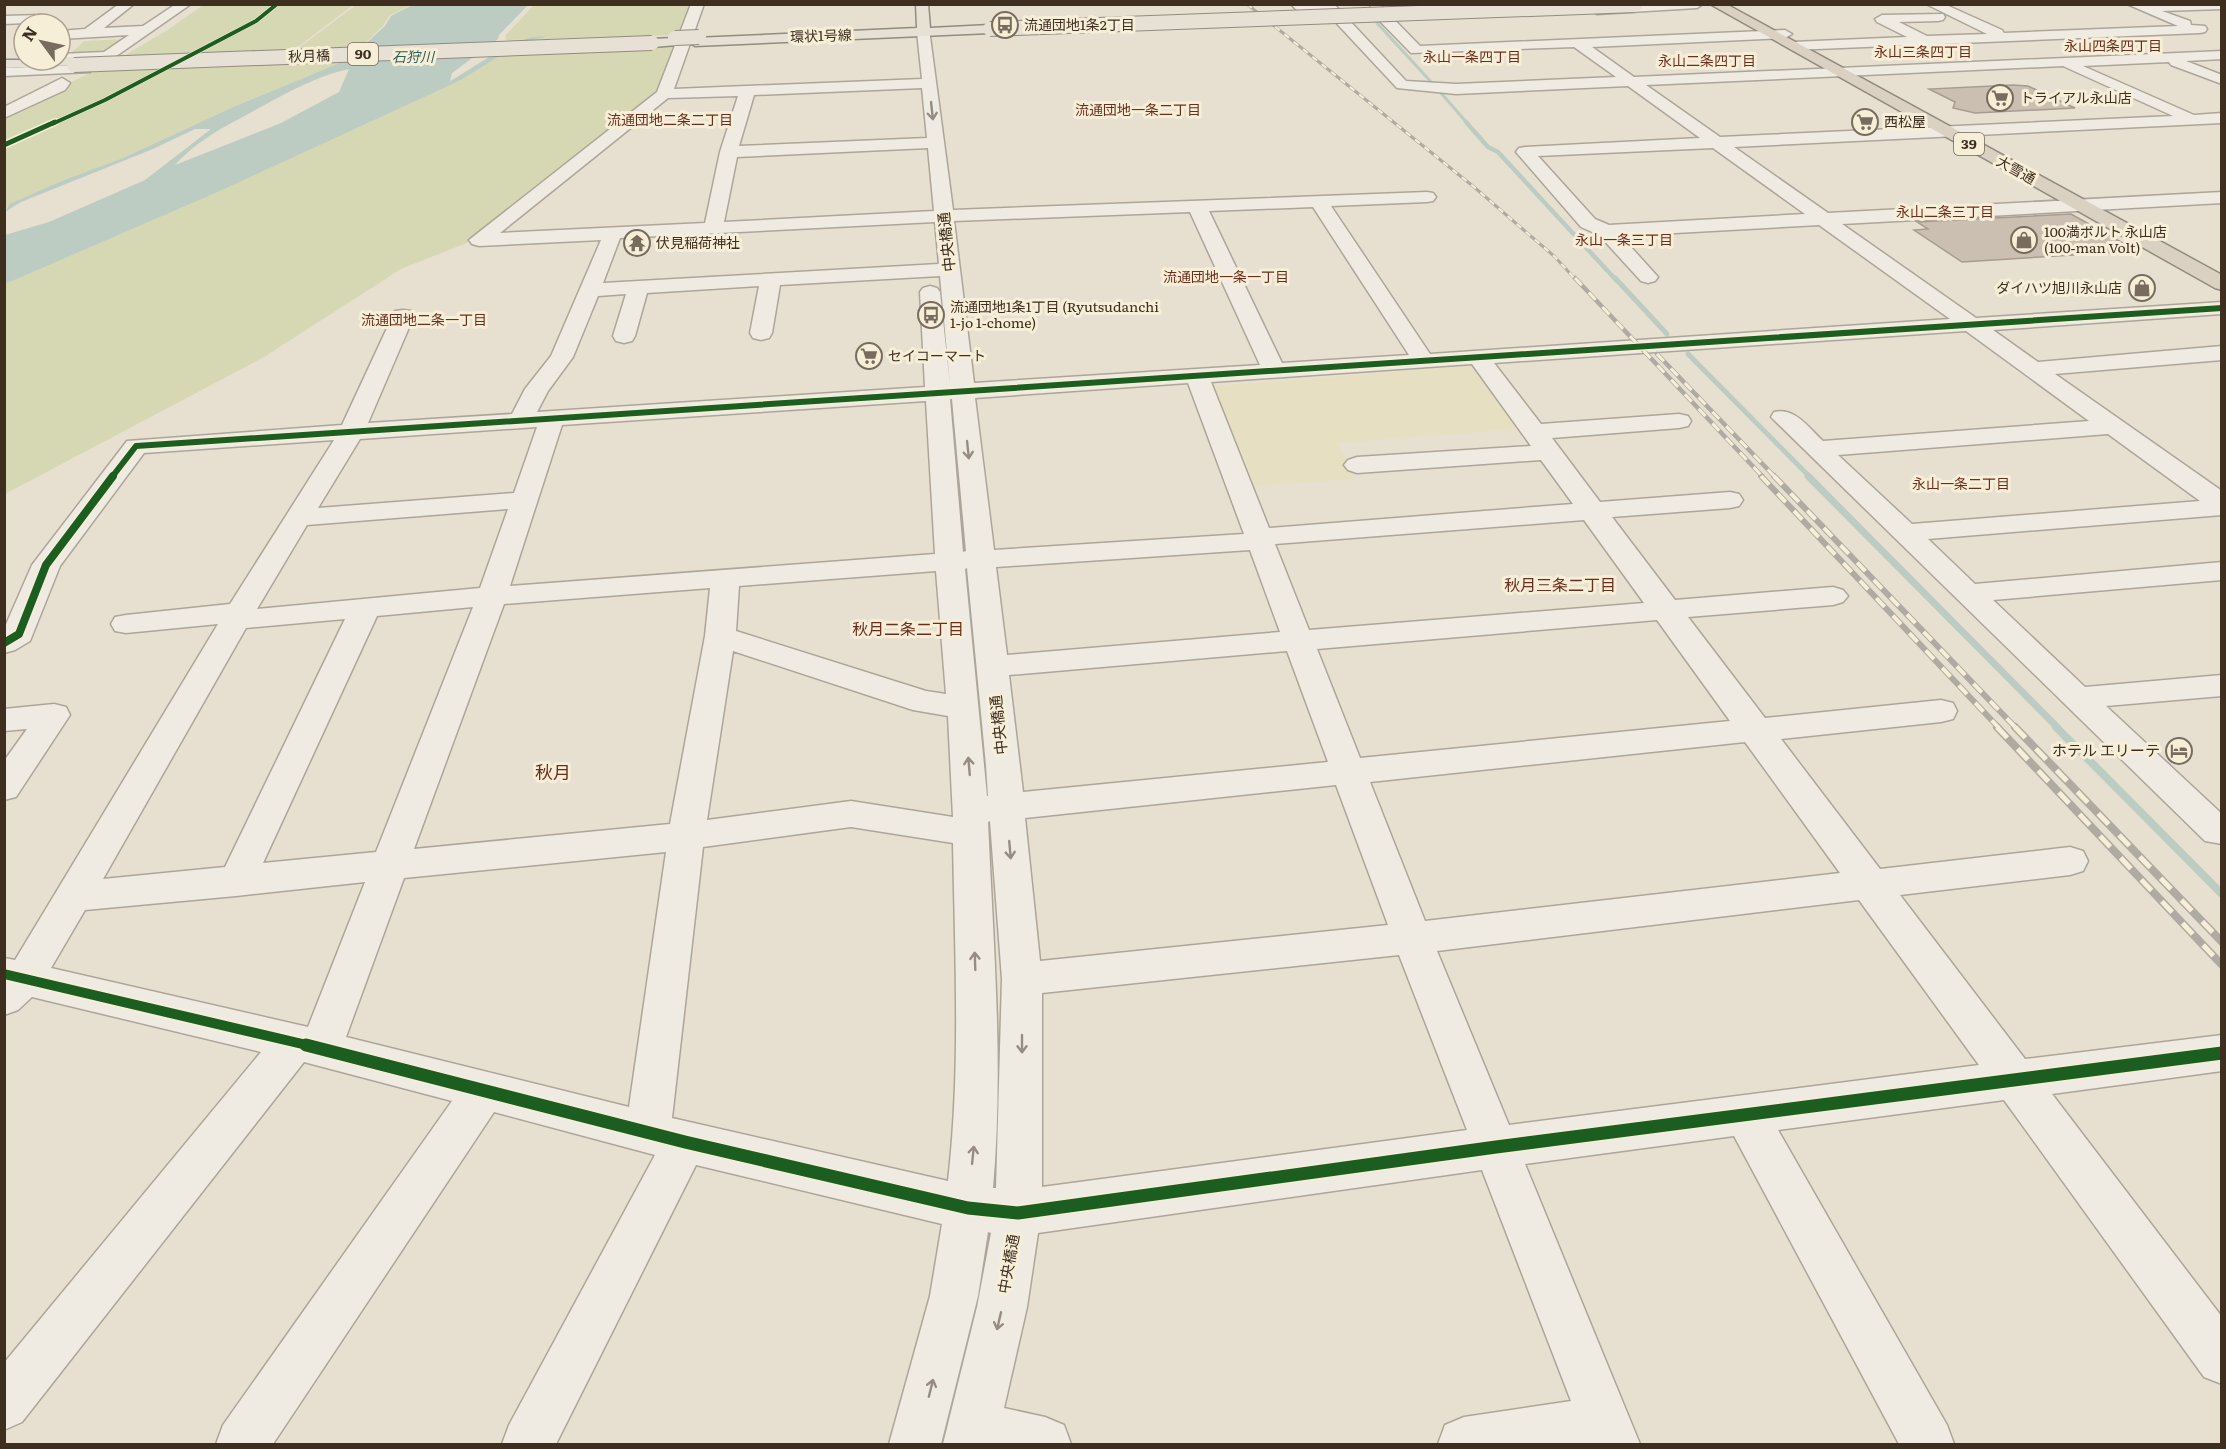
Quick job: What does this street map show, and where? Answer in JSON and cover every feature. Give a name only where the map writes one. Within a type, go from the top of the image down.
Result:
[{"type":"highway","name":"大雪通","points":[[1716,4],[1846,71],[2086,204],[2222,284]]},
{"type":"highway","name":"大雪通","points":[[1731,4],[1789,40]]},
{"type":"highway","name":"大雪通","points":[[2086,204],[2222,272]]},
{"type":"main road","name":"中央橋通","points":[[915,28],[922,4]]},
{"type":"main road","name":"90","points":[[990,28],[1550,4]]},
{"type":"main road","name":"90","points":[[990,28],[1642,4]]},
{"type":"main road","name":"環状1号線","points":[[654,41],[915,28],[990,28]]},
{"type":"main road","name":"秋月橋","points":[[4,66],[654,41]]},
{"type":"street","points":[[72,46],[128,4]]},
{"type":"street","points":[[107,56],[185,4]]},
{"type":"street","points":[[698,4],[664,94],[479,240],[934,217],[1427,197]]},
{"type":"street","points":[[1297,4],[1303,10],[1328,7],[1402,85],[1456,89],[2218,56]]},
{"type":"street","points":[[1486,4],[1376,9],[1416,50],[1576,42],[1925,40],[2149,31],[2206,31],[2137,6]]},
{"type":"street","points":[[1387,19],[1697,4]]},
{"type":"street","points":[[1932,4],[2222,132]]},
{"type":"street","points":[[2137,6],[2222,4]]},
{"type":"street","points":[[2201,5],[2222,13]]},
{"type":"street","points":[[50,12],[55,9]]},
{"type":"street","points":[[2124,15],[2159,14]]},
{"type":"street","points":[[1978,66],[1882,19],[2007,20]]},
{"type":"street","name":"中央橋通","points":[[915,28],[934,217],[950,269],[950,561],[963,707],[983,816],[1022,979],[1018,1214],[1002,1307],[972,1436]]},
{"type":"street","points":[[72,34],[147,30]]},
{"type":"street","points":[[2149,31],[2218,56]]},
{"type":"street","points":[[2104,33],[2222,82]]},
{"type":"street","points":[[2060,35],[2119,59]]},
{"type":"street","points":[[1576,42],[2222,505]]},
{"type":"street","points":[[4,66],[92,69],[116,55],[72,56]]},
{"type":"street","points":[[2189,86],[2222,82]]},
{"type":"street","points":[[4,86],[63,83],[60,87],[4,113]]},
{"type":"street","points":[[664,94],[921,84]]},
{"type":"street","points":[[2124,89],[2156,87]]},
{"type":"street","points":[[1456,89],[1469,103]]},
{"type":"street","points":[[713,228],[729,152],[747,91]]},
{"type":"street","points":[[1634,102],[1656,100]]},
{"type":"street","points":[[4,105],[24,104]]},
{"type":"street","points":[[1648,277],[1606,231],[1588,223],[1525,152],[2222,118]]},
{"type":"street","points":[[729,152],[928,143]]},
{"type":"street","points":[[1606,231],[2222,197]]},
{"type":"street","points":[[1318,201],[1424,361]]},
{"type":"street","points":[[1197,206],[1274,371]]},
{"type":"street","name":"中央橋通","points":[[915,1444],[954,1296],[968,1208],[976,1129],[983,816],[993,666],[979,559],[928,271],[927,244],[934,217]]},
{"type":"street","points":[[4,1404],[307,1046],[391,866],[492,597],[524,500],[536,419],[537,389],[562,357],[614,234]]},
{"type":"street","points":[[589,290],[950,269]]},
{"type":"street","points":[[761,333],[770,280]]},
{"type":"street","points":[[624,336],[638,288]]},
{"type":"street","points":[[4,643],[20,634],[46,565],[136,446],[2222,308]]},
{"type":"street","points":[[403,316],[351,433],[238,616],[75,896],[11,983],[307,1046],[667,1137],[968,1208],[1018,1214],[1496,1147],[1745,1114],[2016,1082],[2222,1053]]},
{"type":"street","points":[[2033,369],[2222,353]]},
{"type":"street","points":[[1479,357],[2222,1359]]},
{"type":"street","points":[[1197,376],[1262,539],[1412,938],[1610,1433],[1464,1444]]},
{"type":"street","points":[[1783,417],[2218,832],[2222,831]]},
{"type":"street","points":[[1358,465],[1542,442],[1679,421]]},
{"type":"street","points":[[1819,449],[2114,426]]},
{"type":"street","points":[[298,518],[524,500]]},
{"type":"street","points":[[126,624],[1262,539],[1730,500]]},
{"type":"street","points":[[1905,532],[2222,505]]},
{"type":"street","points":[[1969,593],[2222,571]]},
{"type":"street","points":[[528,1444],[667,1137],[686,836],[720,636],[725,580]]},
{"type":"street","points":[[993,666],[1833,596]]},
{"type":"street","points":[[236,882],[366,607]]},
{"type":"street","points":[[720,636],[924,702],[963,707]]},
{"type":"street","points":[[2079,698],[2222,685]]},
{"type":"street","points":[[75,896],[236,882],[686,836],[851,814],[983,816],[1350,773],[1941,711]]},
{"type":"street","points":[[4,720],[54,715],[4,788]]},
{"type":"street","points":[[1022,979],[1412,938],[2070,861]]},
{"type":"street","points":[[242,1444],[484,1091]]},
{"type":"street","points":[[1745,1114],[1928,1444]]},
{"type":"street","points":[[972,1436],[1045,1444]]},
{"type":"shaded area","points":[[1472,366],[1519,429],[1338,443],[1356,478],[1256,487],[1213,386]]},
{"type":"green space","points":[[203,5],[353,5],[294,50],[122,57],[166,31]]},
{"type":"green space","points":[[356,5],[410,5],[389,16],[383,26],[360,48],[296,50]]},
{"type":"green space","points":[[534,5],[690,5],[678,35],[506,40],[506,35]]},
{"type":"green space","points":[[127,39],[98,55],[72,56],[72,52],[84,41]]},
{"type":"green space","points":[[675,44],[659,95],[474,240],[401,269],[264,357],[5,494],[4,284],[461,80],[503,54]]},
{"type":"green space","points":[[349,59],[231,108],[123,158],[64,180],[9,204],[5,209],[5,114],[102,67]]},
{"type":"water","name":"石狩川","points":[[412,5],[528,5],[499,35],[498,39],[452,73],[450,81],[510,46],[523,40],[545,37],[531,40],[461,80],[222,190],[5,284],[5,235],[49,222],[145,180],[211,129],[195,129],[153,149],[21,202],[5,212],[9,204],[123,158],[231,108],[349,59],[385,26],[391,16]],"holes":[[[349,69],[339,92],[281,123],[175,165],[194,147],[236,120],[303,85]]]},
{"type":"building","name":"トライアル永山店","points":[[2028,86],[2075,108],[1975,113],[1953,108],[1955,102],[1929,89]]},
{"type":"building","name":"100満ボルト 永山店 (100-man Volt)","points":[[2071,214],[2137,251],[1962,262],[1914,230],[1928,229],[1917,222]]},
{"type":"waterway","points":[[1377,23],[1433,84]]},
{"type":"waterway","points":[[1441,93],[1468,124]]},
{"type":"waterway","points":[[1466,122],[1488,147],[1498,152],[1616,280]]},
{"type":"waterway","points":[[1615,278],[1667,334]]},
{"type":"waterway","points":[[1688,354],[1810,477]]},
{"type":"waterway","points":[[1808,476],[2058,728]]},
{"type":"waterway","points":[[2056,727],[2222,894]]},
{"type":"railway","points":[[1247,4],[1474,187],[1555,257],[1576,280]]},
{"type":"railway","points":[[1575,278],[1763,477]]},
{"type":"railway","points":[[1657,354],[1775,477]]},
{"type":"railway","points":[[1761,476],[1999,728]]},
{"type":"railway","points":[[1774,476],[2016,728]]},
{"type":"railway","points":[[1997,727],[2222,965]]},
{"type":"railway","points":[[2015,727],[2222,942]]},
{"type":"cycle path","points":[[4,145],[105,100],[256,21],[277,4]]},
{"type":"cycle path","points":[[4,643],[19,634],[46,565],[136,446],[2222,308]]},
{"type":"cycle path","points":[[4,974],[295,1042],[685,1142],[968,1208],[1018,1213],[1496,1147],[2222,1053]]},
{"type":"place","name":"流通団地1条2丁目","points":[[1005,25]]},
{"type":"place","name":"トライアル永山店","points":[[2000,98]]},
{"type":"place","name":"西松屋","points":[[1865,122]]},
{"type":"place","name":"100満ボルト 永山店 (100-man Volt)","points":[[2024,240]]},
{"type":"place","name":"伏見稲荷神社","points":[[637,243]]},
{"type":"place","name":"ダイハツ旭川永山店","points":[[2142,288]]},
{"type":"place","name":"流通団地1条1丁目 (Ryutsudanchi 1-jo 1-chome)","points":[[931,315]]},
{"type":"place","name":"セイコーマート","points":[[869,356]]},
{"type":"place","name":"ホテル エリーテ","points":[[2179,751]]},
{"type":"district","name":"永山四条四丁目","points":[[2113,46]]},
{"type":"district","name":"永山三条四丁目","points":[[1923,52]]},
{"type":"district","name":"永山一条四丁目","points":[[1472,57]]},
{"type":"district","name":"永山二条四丁目","points":[[1707,61]]},
{"type":"district","name":"流通団地一条二丁目","points":[[1138,110]]},
{"type":"district","name":"流通団地二条二丁目","points":[[670,120]]},
{"type":"district","name":"永山二条三丁目","points":[[1945,212]]},
{"type":"district","name":"永山一条三丁目","points":[[1624,240]]},
{"type":"district","name":"流通団地一条一丁目","points":[[1226,277]]},
{"type":"district","name":"流通団地二条一丁目","points":[[424,320]]},
{"type":"district","name":"永山一条二丁目","points":[[1961,484]]},
{"type":"district","name":"秋月三条二丁目","points":[[1560,585]]},
{"type":"district","name":"秋月二条二丁目","points":[[908,629]]},
{"type":"district","name":"秋月","points":[[553,773]]}]
